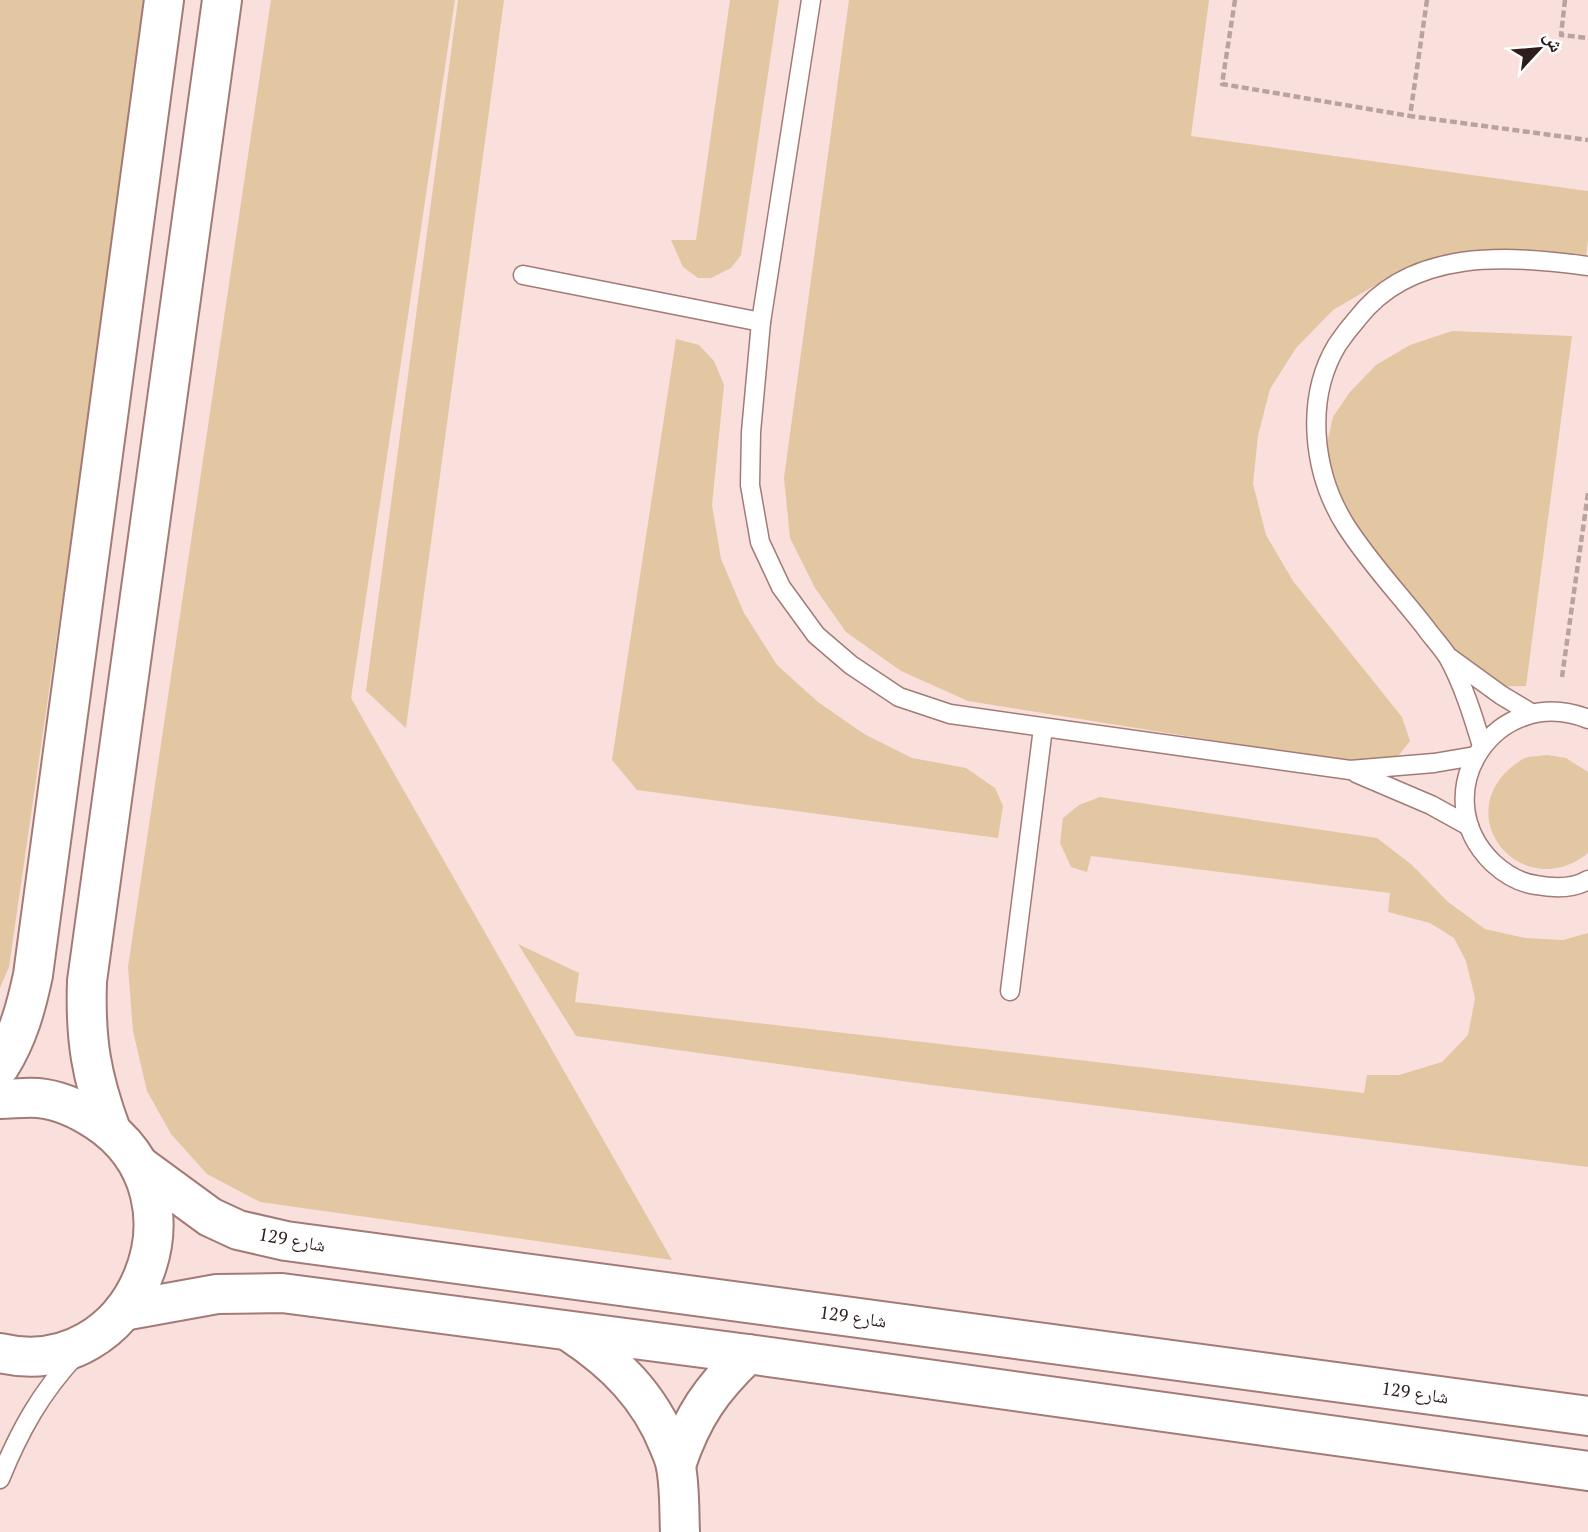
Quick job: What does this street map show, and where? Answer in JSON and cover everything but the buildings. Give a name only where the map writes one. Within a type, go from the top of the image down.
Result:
[{"type":"street","points":[[0,1066],[10,1051],[25,1014],[33,975],[164,0]]},
{"type":"street","points":[[111,1130],[97,1094],[89,1057],[87,981],[222,0]]},
{"type":"street","points":[[0,1099],[38,1098],[77,1108],[111,1130],[138,1165],[150,1195],[154,1226],[151,1256],[140,1286],[123,1311],[89,1342],[52,1354],[13,1356],[0,1353]]},
{"type":"street","name":"شارع 129","points":[[138,1165],[210,1217],[238,1230],[286,1241],[1588,1416]]},
{"type":"street","points":[[123,1311],[217,1294],[282,1293],[570,1333],[748,1354],[1588,1471]]},
{"type":"street","points":[[570,1333],[599,1352],[624,1375],[646,1402],[663,1432],[676,1465],[680,1532]]},
{"type":"street","points":[[676,1465],[687,1433],[703,1404],[723,1377],[748,1354]]},
{"type":"lane","points":[[811,0],[761,322],[751,432],[750,485],[760,542],[780,587],[816,635],[851,665],[899,697],[950,714],[1350,770],[1413,765],[1478,751]]},
{"type":"lane","points":[[1478,751],[1461,685],[1447,656],[1346,526],[1325,484],[1315,438],[1319,390],[1337,346],[1365,308],[1403,279],[1447,263],[1512,258],[1588,266]]},
{"type":"lane","points":[[523,275],[761,322]]},
{"type":"lane","points":[[1447,656],[1531,713]]},
{"type":"lane","points":[[1588,719],[1575,713],[1553,710],[1531,713],[1503,725],[1478,751],[1467,779],[1464,803],[1469,827],[1482,852],[1502,872],[1528,884],[1555,888],[1588,880]]},
{"type":"lane","points":[[1010,991],[1043,728]]},
{"type":"lane","points":[[1350,770],[1431,805],[1469,827]]},
{"type":"lane","points":[[0,1479],[34,1406],[89,1342]]},
{"type":"path","points":[[1235,0],[1222,84],[1410,117],[1588,140]]},
{"type":"path","points":[[1410,117],[1427,0]]},
{"type":"path","points":[[1565,0],[1560,35],[1588,38]]},
{"type":"path","points":[[1562,677],[1588,493]]},
{"type":"shaded area","points":[[0,0],[149,0],[9,967],[0,988]]},
{"type":"shaded area","points":[[271,0],[455,0],[351,698],[672,1260],[260,1202],[207,1174],[171,1134],[147,1091],[133,1031],[128,967]]},
{"type":"shaded area","points":[[458,0],[504,0],[406,728],[366,691]]},
{"type":"shaded area","points":[[730,0],[779,0],[741,255],[731,268],[711,278],[698,278],[683,267],[671,240],[696,240]]},
{"type":"shaded area","points":[[849,0],[1209,0],[1191,136],[1588,191],[1585,266],[1442,262],[1381,282],[1333,310],[1296,348],[1270,389],[1258,436],[1253,484],[1266,535],[1293,581],[1402,717],[1410,741],[1399,755],[1374,766],[968,701],[901,671],[846,632],[815,588],[790,538],[784,478]]},
{"type":"shaded area","points":[[1452,331],[1572,336],[1526,686],[1483,687],[1349,541],[1326,448],[1333,417],[1350,392],[1376,365],[1410,345]]},
{"type":"shaded area","points":[[676,339],[699,345],[714,361],[724,385],[712,505],[721,559],[744,613],[777,665],[818,702],[864,734],[912,758],[966,768],[995,788],[1003,806],[998,838],[637,790],[612,760]]},
{"type":"shaded area","points":[[1547,755],[1566,758],[1588,772],[1588,853],[1565,866],[1543,869],[1522,864],[1506,852],[1494,836],[1488,816],[1491,795],[1504,774],[1525,758]]},
{"type":"shaded area","points":[[1100,797],[1377,838],[1412,865],[1448,902],[1485,929],[1525,938],[1563,940],[1588,933],[1588,1167],[931,1085],[576,1036],[518,944],[579,973],[575,1002],[1364,1093],[1367,1075],[1399,1075],[1442,1062],[1468,1035],[1475,998],[1466,961],[1454,938],[1430,923],[1388,912],[1390,893],[1091,856],[1087,872],[1071,867],[1060,843],[1063,818],[1079,805]]}]
